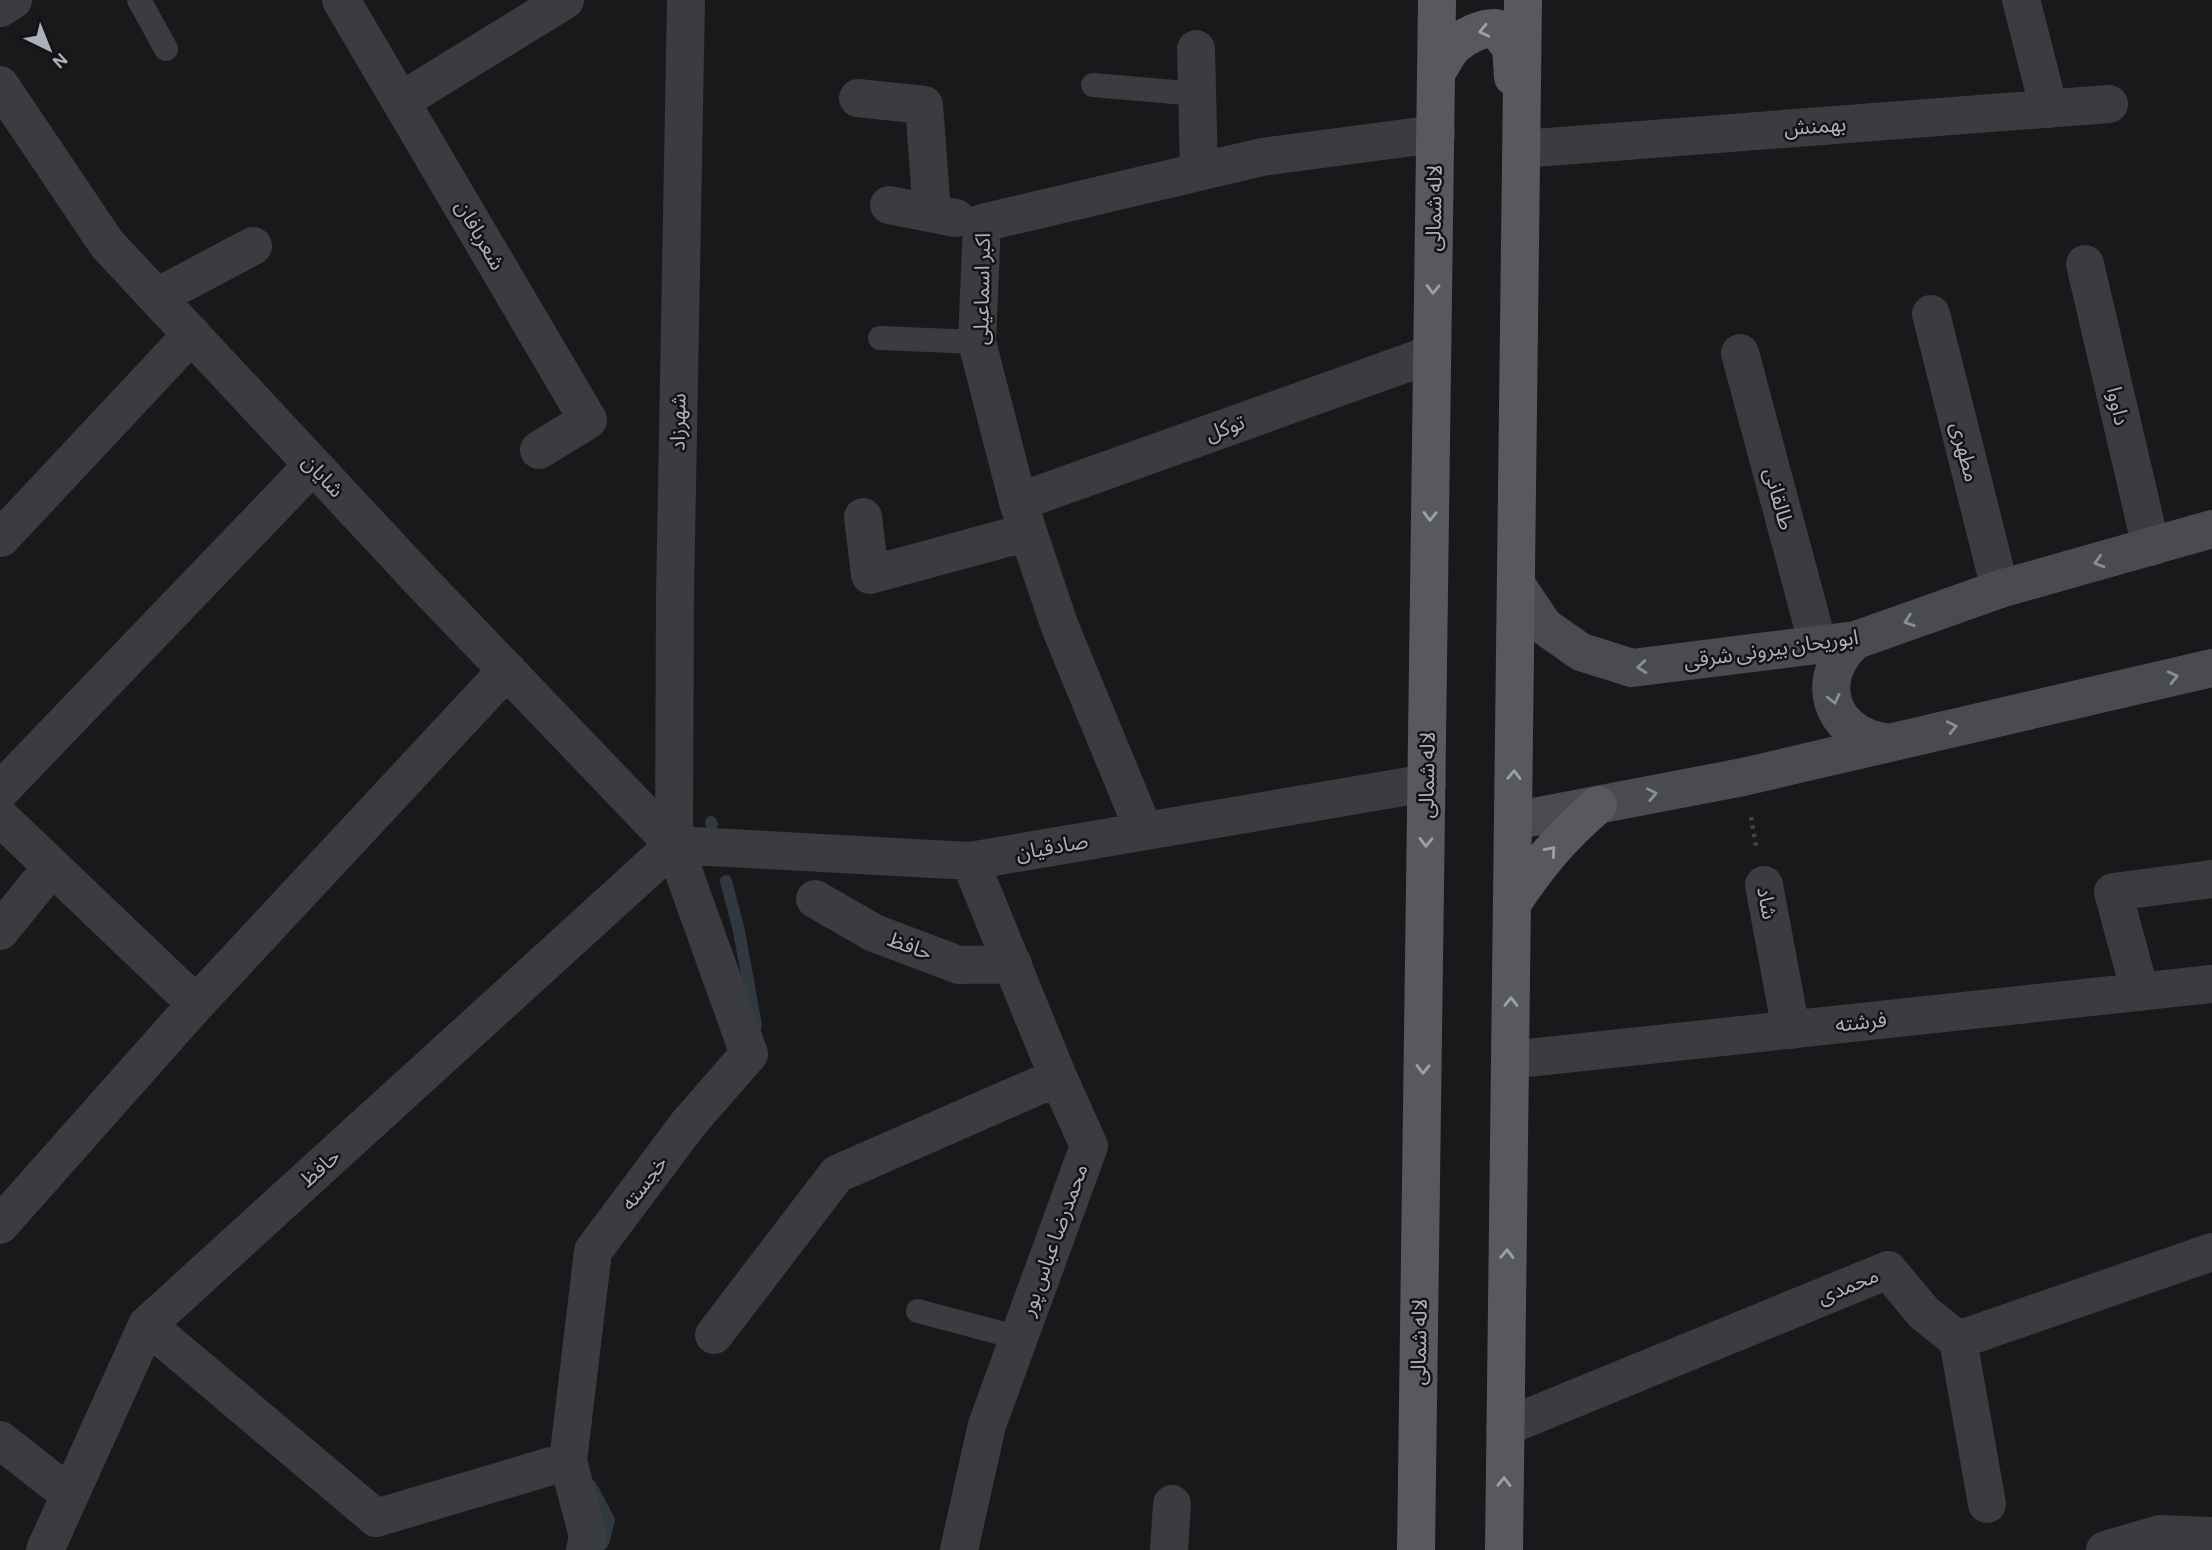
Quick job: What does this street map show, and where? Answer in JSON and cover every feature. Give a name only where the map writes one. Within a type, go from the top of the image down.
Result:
[{"type":"main road","name":"لاله شمالی","points":[[1416,1550],[1437,0]]},
{"type":"main road","points":[[1504,1550],[1523,0]]},
{"type":"main road","points":[[1436,73],[1453,46],[1471,34],[1489,28],[1496,29],[1511,48],[1514,104],[1522,138]]},
{"type":"main road","name":"ابوریحان بیرونی شرقی","points":[[1516,584],[1544,626],[1581,652],[1632,668],[1856,640],[2000,589],[2212,529]]},
{"type":"main road","points":[[1856,640],[1844,650],[1836,663],[1831,679],[1833,701],[1843,723],[1855,733],[1869,740],[1885,742]]},
{"type":"main road","points":[[1513,821],[1743,777],[2212,668]]},
{"type":"main road","points":[[1512,904],[1536,867],[1559,841],[1598,805]]},
{"type":"street","points":[[0,8],[13,0]]},
{"type":"street","name":"شعربافان","points":[[341,0],[588,420],[539,450]]},
{"type":"street","points":[[401,102],[565,0]]},
{"type":"street","name":"شهرزاد","points":[[674,845],[675,581],[687,0]]},
{"type":"street","points":[[2021,0],[2049,108]]},
{"type":"street","points":[[1196,49],[1199,172]]},
{"type":"street","name":"شایان","points":[[0,85],[107,244],[674,845]]},
{"type":"street","points":[[858,98],[924,104],[932,214]]},
{"type":"street","name":"بهمنش","points":[[1522,138],[2109,104]]},
{"type":"street","name":"اکبر اسماعیلی","points":[[1144,831],[1060,627],[1023,517],[977,342],[982,223],[1262,157],[1436,134]]},
{"type":"street","points":[[889,205],[982,223]]},
{"type":"street","points":[[157,297],[253,246]]},
{"type":"street","name":"داووا","points":[[2085,264],[2151,547]]},
{"type":"street","name":"مطهری","points":[[1931,314],[2000,589]]},
{"type":"street","points":[[1,538],[191,334]]},
{"type":"street","name":"طالقانی","points":[[1740,352],[1818,645]]},
{"type":"street","name":"توکل","points":[[863,517],[870,575],[1432,354]]},
{"type":"street","points":[[0,791],[313,465]]},
{"type":"street","points":[[0,1225],[197,1004],[507,670]]},
{"type":"street","name":"صادقیان","points":[[674,845],[970,862],[1427,783]]},
{"type":"street","points":[[0,817],[197,1004]]},
{"type":"street","name":"حافظ","points":[[45,1550],[147,1325],[674,845]]},
{"type":"street","name":"خجسته","points":[[585,1550],[588,1536],[568,1461],[593,1251],[688,1124],[749,1054],[674,845]]},
{"type":"street","name":"محمدرضا عباس پور","points":[[959,1550],[987,1425],[1089,1146],[970,862]]},
{"type":"street","points":[[0,931],[52,867]]},
{"type":"street","points":[[2140,992],[2113,892],[2212,879]]},
{"type":"street","name":"شاد","points":[[1764,885],[1791,1030]]},
{"type":"street","name":"حافظ","points":[[815,899],[874,933],[959,965],[1013,964]]},
{"type":"street","name":"فرشته","points":[[1510,1060],[2212,984]]},
{"type":"street","points":[[714,1335],[837,1174],[1058,1077]]},
{"type":"street","points":[[1987,1504],[1958,1340],[2212,1252]]},
{"type":"street","name":"محمدی","points":[[1505,1427],[1888,1270],[1924,1313],[1958,1340]]},
{"type":"street","points":[[147,1325],[376,1518],[568,1461]]},
{"type":"street","points":[[0,1440],[70,1495]]},
{"type":"street","points":[[1169,1550],[1172,1504]]},
{"type":"street","points":[[2105,1550],[2160,1534],[2212,1536]]},
{"type":"lane","points":[[139,0],[166,49]]},
{"type":"lane","points":[[1093,85],[1197,94]]},
{"type":"lane","points":[[880,338],[977,342]]},
{"type":"lane","points":[[918,1311],[1018,1338]]},
{"type":"path","name":"شاد","points":[[1743,777],[1764,885]]},
{"type":"waterway","points":[[726,881],[739,931],[756,1025]]},
{"type":"waterway","points":[[591,1486],[609,1520],[603,1543]]}]
